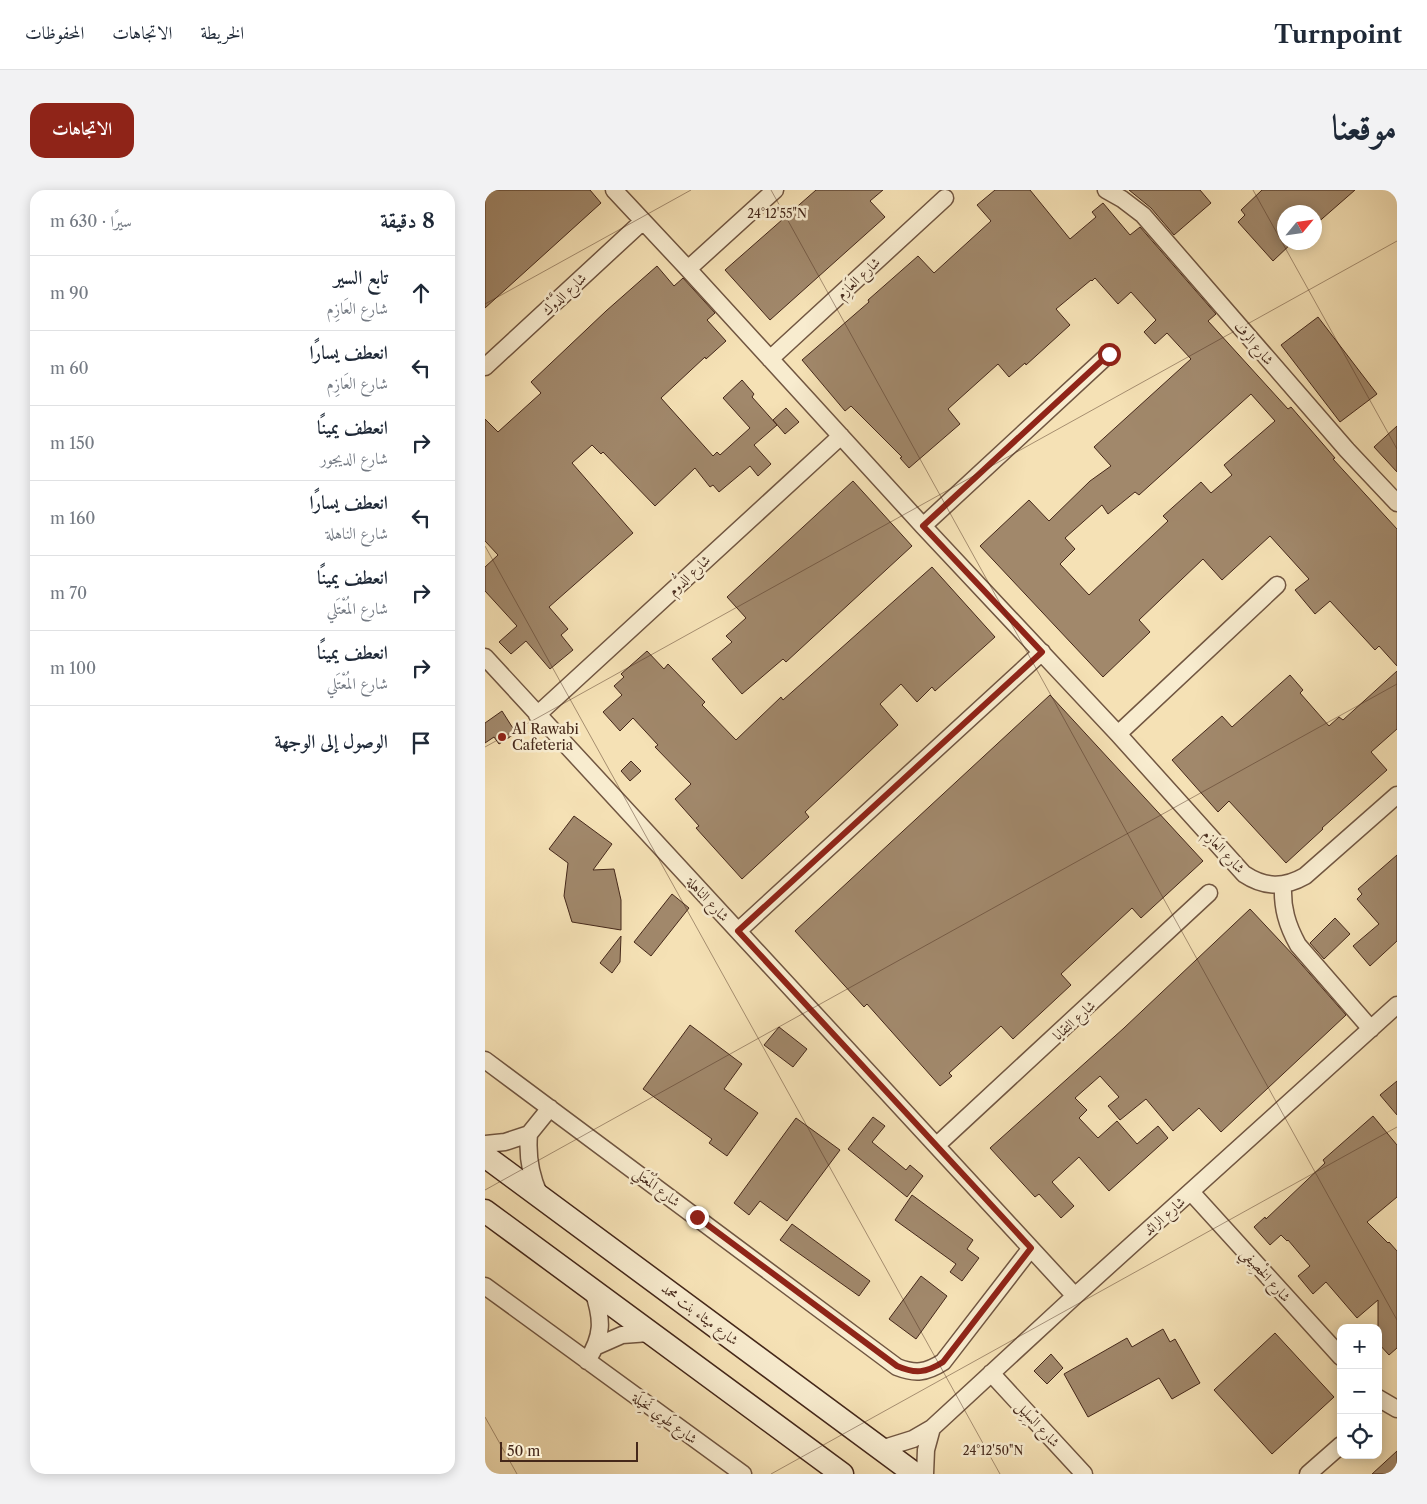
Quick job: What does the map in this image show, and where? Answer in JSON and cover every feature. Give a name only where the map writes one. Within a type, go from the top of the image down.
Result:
[{"type":"main road","name":"شارع ميثاء بنت محمد","points":[[485,1156],[539,1194],[915,1474]]},
{"type":"main road","points":[[485,1211],[842,1474]]},
{"type":"street","name":"شارع العَازِم","points":[[614,190],[688,268],[923,526],[1119,734],[1245,874],[1263,884],[1283,885]]},
{"type":"street","points":[[688,268],[775,190]]},
{"type":"street","name":"شارع الرف","points":[[1106,190],[1127,202],[1143,215],[1347,450],[1397,503]]},
{"type":"street","name":"شارع العَازِم","points":[[770,359],[945,198]]},
{"type":"street","name":"شارع الدَّوْك","points":[[485,367],[643,221]]},
{"type":"street","points":[[923,526],[1109,354]]},
{"type":"street","name":"شارع الدُّوم","points":[[537,715],[841,436]]},
{"type":"street","points":[[1119,734],[1277,586]]},
{"type":"street","points":[[738,931],[1042,652]]},
{"type":"street","name":"شارع الناهلة","points":[[485,657],[1075,1296]]},
{"type":"street","points":[[1371,1028],[1298,945],[1290,931],[1285,916],[1283,885],[1305,876],[1397,795]]},
{"type":"street","name":"شارع التقايا","points":[[937,1145],[1209,893]]},
{"type":"street","name":"شارع الرائد","points":[[881,1449],[903,1443],[932,1428],[1397,1005]]},
{"type":"street","name":"شارع المُعْتَلي","points":[[485,1060],[889,1361],[908,1371],[920,1372],[932,1369],[943,1362],[1031,1248]]},
{"type":"street","points":[[485,1144],[505,1142],[529,1134],[551,1108]]},
{"type":"street","points":[[529,1134],[530,1171],[539,1194]]},
{"type":"street","name":"شارع الخْصِيفي","points":[[1191,1192],[1337,1353]]},
{"type":"street","name":"شارع طَوِي نَخِيلَة","points":[[485,1286],[743,1474]]},
{"type":"street","points":[[587,1362],[597,1346],[600,1318],[593,1292]]},
{"type":"street","points":[[597,1346],[622,1335],[649,1333]]},
{"type":"street","name":"شارع السِّلِيل","points":[[991,1373],[1084,1474]]},
{"type":"street","points":[[925,1474],[926,1450],[932,1428]]},
{"type":"street","points":[[1308,1474],[1337,1449]]},
{"type":"building","points":[[485,190],[590,190],[601,203],[485,308]]},
{"type":"building","points":[[816,190],[883,190],[870,201],[885,217],[770,320],[725,270]]},
{"type":"building","points":[[995,190],[1030,190],[1070,239],[1096,217],[1092,212],[1103,203],[1130,235],[1140,227],[1216,314],[1208,321],[1288,409],[1291,407],[1335,458],[1333,459],[1397,529],[1397,666],[1379,646],[1375,650],[1330,601],[1315,614],[1295,590],[1309,579],[1270,536],[1222,580],[1203,559],[1139,620],[1150,632],[1103,677],[980,546],[1029,500],[1049,521],[1090,481],[1111,466],[1094,447],[1191,359],[1167,333],[1155,344],[1144,332],[1156,320],[1131,292],[1118,304],[1095,278],[1091,280],[1056,309],[1070,325],[1026,365],[1025,363],[1009,377],[998,364],[948,409],[960,424],[909,468],[900,458],[902,457],[851,406],[845,411],[802,360],[869,302],[868,300],[918,256],[934,273],[991,221],[977,205]],"holes":[[[1251,394],[1275,421],[1224,465],[1232,475],[1211,493],[1201,482],[1163,516],[1168,521],[1089,595],[1060,564],[1075,549],[1065,538],[1102,505],[1108,514],[1135,492],[1139,495]]]},
{"type":"building","points":[[1129,190],[1200,190],[1211,203],[1174,235],[1151,208]]},
{"type":"building","points":[[1262,190],[1355,190],[1322,219],[1322,205],[1277,205],[1277,250],[1285,250],[1273,261],[1238,222],[1245,215],[1241,210]]},
{"type":"building","points":[[657,266],[674,286],[683,278],[715,313],[707,320],[726,341],[706,359],[705,357],[661,398],[713,456],[717,452],[720,455],[750,428],[723,398],[742,380],[754,394],[752,397],[777,425],[754,445],[771,464],[758,476],[750,466],[719,492],[713,485],[710,487],[695,468],[655,506],[603,452],[601,454],[592,445],[572,463],[633,533],[549,607],[568,629],[561,635],[573,650],[550,669],[526,641],[511,654],[499,642],[517,626],[485,591],[485,567],[498,555],[485,541],[485,419],[498,432],[541,393],[531,382]]},
{"type":"building","points":[[1318,317],[1377,394],[1340,422],[1281,345]]},
{"type":"building","points":[[786,408],[799,422],[785,434],[773,420]]},
{"type":"building","points":[[1397,426],[1397,472],[1374,447]]},
{"type":"building","points":[[853,481],[912,546],[786,662],[783,659],[742,694],[712,659],[732,642],[726,636],[746,618],[727,597]]},
{"type":"building","points":[[932,567],[995,637],[935,691],[932,687],[917,702],[901,684],[880,704],[898,725],[805,812],[809,817],[742,879],[696,828],[699,826],[675,799],[691,784],[655,747],[658,745],[633,718],[620,731],[603,712],[622,695],[614,686],[624,677],[621,674],[647,651],[664,669],[668,664],[705,702],[702,705],[736,740],[781,697],[783,700]]},
{"type":"building","points":[[1397,671],[1397,729],[1371,752],[1387,770],[1286,863],[1229,801],[1218,812],[1172,760],[1222,716],[1232,727],[1290,675],[1303,690],[1300,693],[1329,726],[1339,717],[1343,720]]},
{"type":"building","points":[[1050,695],[1203,861],[1141,918],[1132,908],[1061,974],[1071,985],[1013,1039],[1001,1026],[949,1073],[952,1076],[940,1086],[867,1004],[864,1007],[795,931]]},
{"type":"building","points":[[502,711],[516,733],[499,744],[494,737],[485,743],[485,723]]},
{"type":"building","points":[[631,761],[641,771],[630,781],[621,771]]},
{"type":"building","points":[[574,816],[612,844],[593,870],[614,869],[621,900],[621,930],[572,922],[564,896],[568,863],[549,849]]},
{"type":"building","points":[[1397,855],[1397,941],[1370,966],[1353,946],[1379,924],[1357,899],[1362,894],[1358,889]]},
{"type":"building","points":[[672,894],[689,908],[651,956],[634,942]]},
{"type":"building","points":[[1250,909],[1346,1015],[1221,1132],[1199,1108],[1173,1131],[1146,1099],[1120,1120],[1108,1106],[1119,1097],[1100,1076],[1075,1098],[1087,1110],[1079,1118],[1098,1138],[1117,1121],[1137,1144],[1158,1126],[1168,1138],[1109,1191],[1079,1157],[1052,1182],[1074,1206],[1061,1218],[1039,1194],[1035,1197],[990,1148],[1124,1028]]},
{"type":"building","points":[[1335,918],[1350,934],[1324,959],[1310,943]]},
{"type":"building","points":[[621,936],[620,962],[612,973],[600,963]]},
{"type":"building","points":[[690,1025],[742,1064],[724,1089],[758,1113],[727,1156],[709,1143],[712,1139],[643,1089]]},
{"type":"building","points":[[779,1027],[807,1049],[793,1067],[764,1045]]},
{"type":"building","points":[[1397,1081],[1397,1115],[1380,1095]]},
{"type":"building","points":[[1373,1116],[1397,1145],[1397,1197],[1367,1222],[1397,1251],[1397,1348],[1389,1355],[1382,1347],[1382,1324],[1378,1324],[1378,1300],[1357,1318],[1326,1282],[1313,1294],[1298,1276],[1310,1266],[1288,1240],[1281,1235],[1270,1245],[1254,1227],[1265,1217],[1266,1219],[1325,1163],[1323,1160]]},
{"type":"building","points":[[873,1117],[885,1126],[872,1142],[906,1170],[910,1165],[923,1176],[907,1197],[848,1149]]},
{"type":"building","points":[[796,1118],[840,1150],[787,1221],[760,1201],[749,1215],[734,1203]]},
{"type":"building","points":[[912,1195],[973,1240],[967,1249],[979,1258],[962,1281],[950,1272],[956,1264],[895,1220]]},
{"type":"building","points":[[792,1224],[870,1281],[859,1296],[780,1240]]},
{"type":"building","points":[[921,1276],[947,1296],[916,1339],[889,1319]]},
{"type":"building","points":[[1163,1329],[1170,1342],[1175,1339],[1200,1383],[1172,1399],[1159,1378],[1088,1417],[1064,1374],[1127,1338],[1132,1347]]},
{"type":"building","points":[[1275,1333],[1334,1397],[1272,1454],[1214,1390]]},
{"type":"building","points":[[1051,1354],[1063,1368],[1047,1384],[1034,1371]]},
{"type":"building","points":[[1397,1451],[1397,1474],[1372,1474]]},
{"type":"place","name":"Al Rawabi Cafeteria","points":[[502,737]]},
{"type":"route","points":[[697,1217],[897,1366],[908,1371],[920,1372],[932,1369],[943,1362],[1031,1248],[738,931],[1042,652],[923,526],[1109,354]]}]
